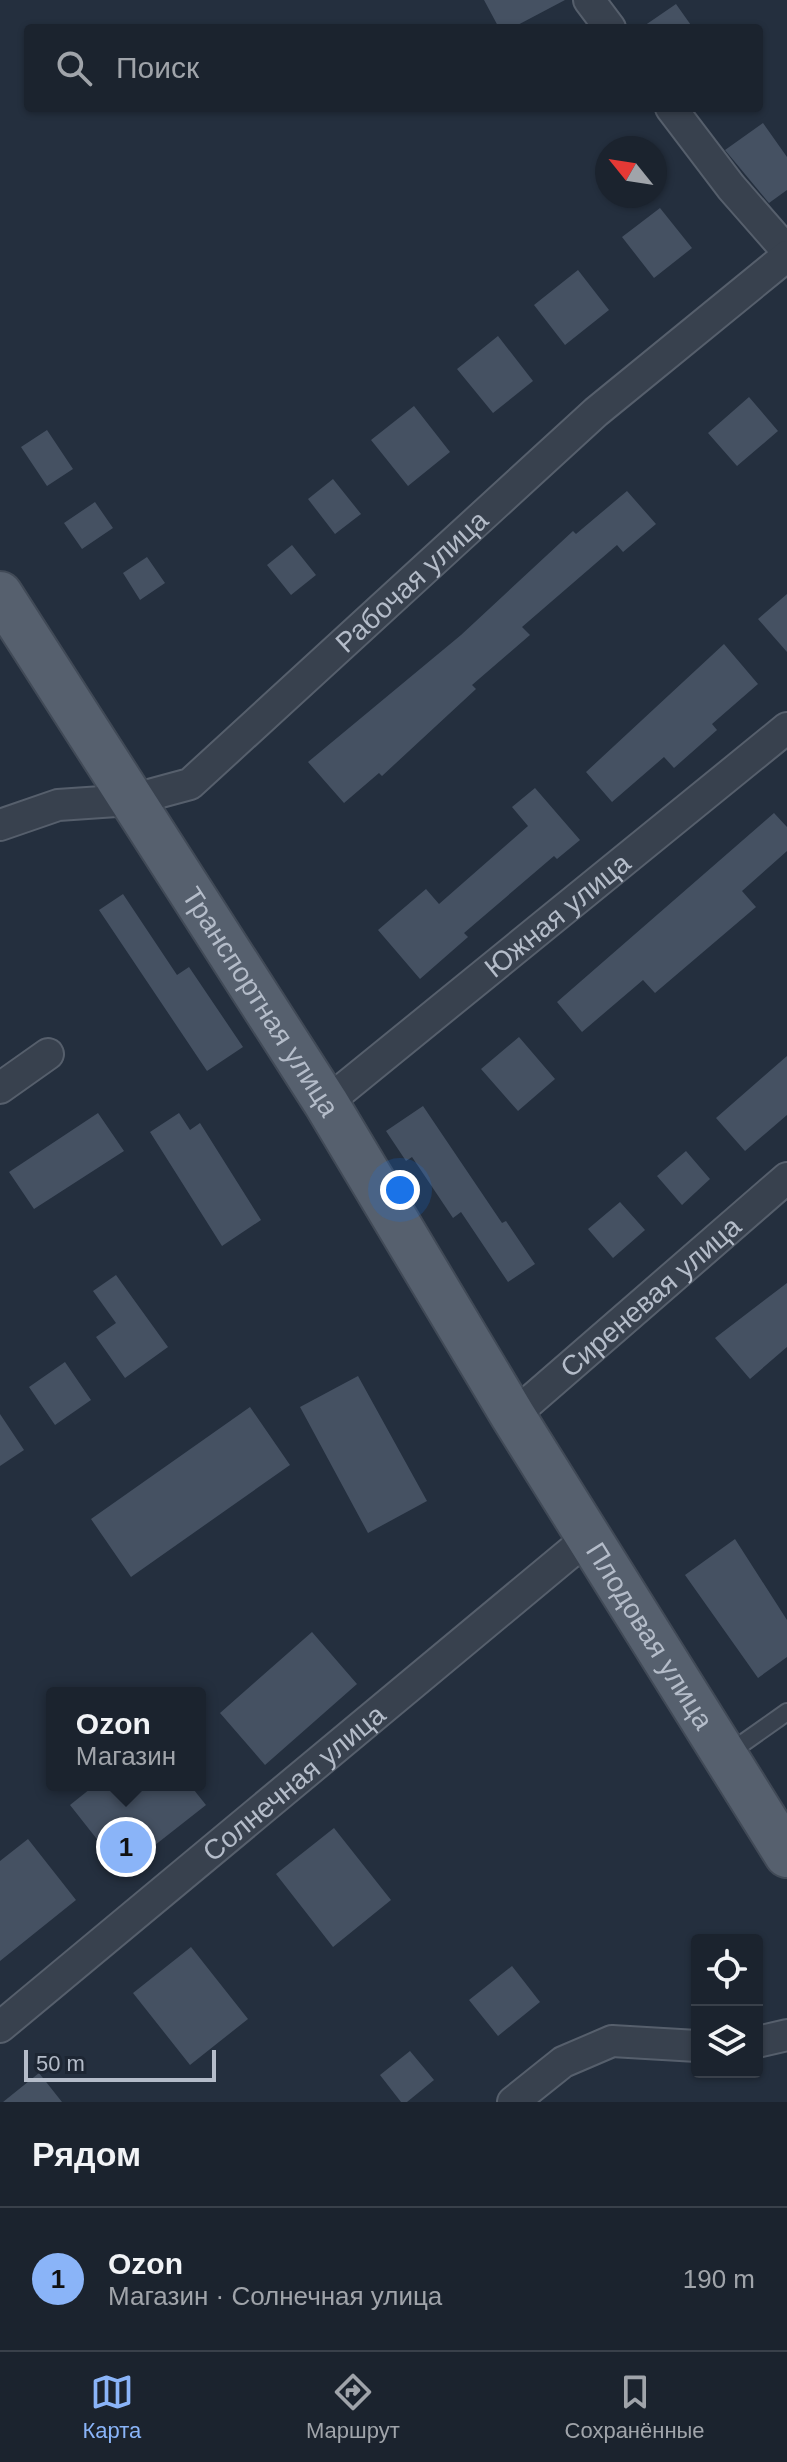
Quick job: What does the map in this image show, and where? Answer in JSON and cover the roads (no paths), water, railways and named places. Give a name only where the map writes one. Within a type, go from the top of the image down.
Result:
[{"type":"main road","name":"Транспортная улица","points":[[0,594],[326,1103],[513,1416]]},
{"type":"main road","name":"Плодовая улица","points":[[513,1416],[725,1755],[780,1835]]},
{"type":"street","points":[[589,0],[607,24]]},
{"type":"street","points":[[674,112],[787,254]]},
{"type":"street","name":"Рабочая улица","points":[[0,825],[58,805],[131,800],[190,784],[584,422],[787,254]]},
{"type":"street","name":"Южная улица","points":[[326,1103],[787,728]]},
{"type":"street","points":[[0,1088],[48,1054]]},
{"type":"street","name":"Сиреневая улица","points":[[513,1416],[787,1178]]},
{"type":"street","name":"Солнечная улица","points":[[0,2027],[589,1537]]},
{"type":"street","points":[[763,2041],[787,2035]]},
{"type":"street","points":[[513,2102],[563,2062],[612,2041],[691,2046]]},
{"type":"lane","points":[[725,1755],[787,1712]]},
{"type":"place","name":"Ozon","points":[[126,1847]]}]
